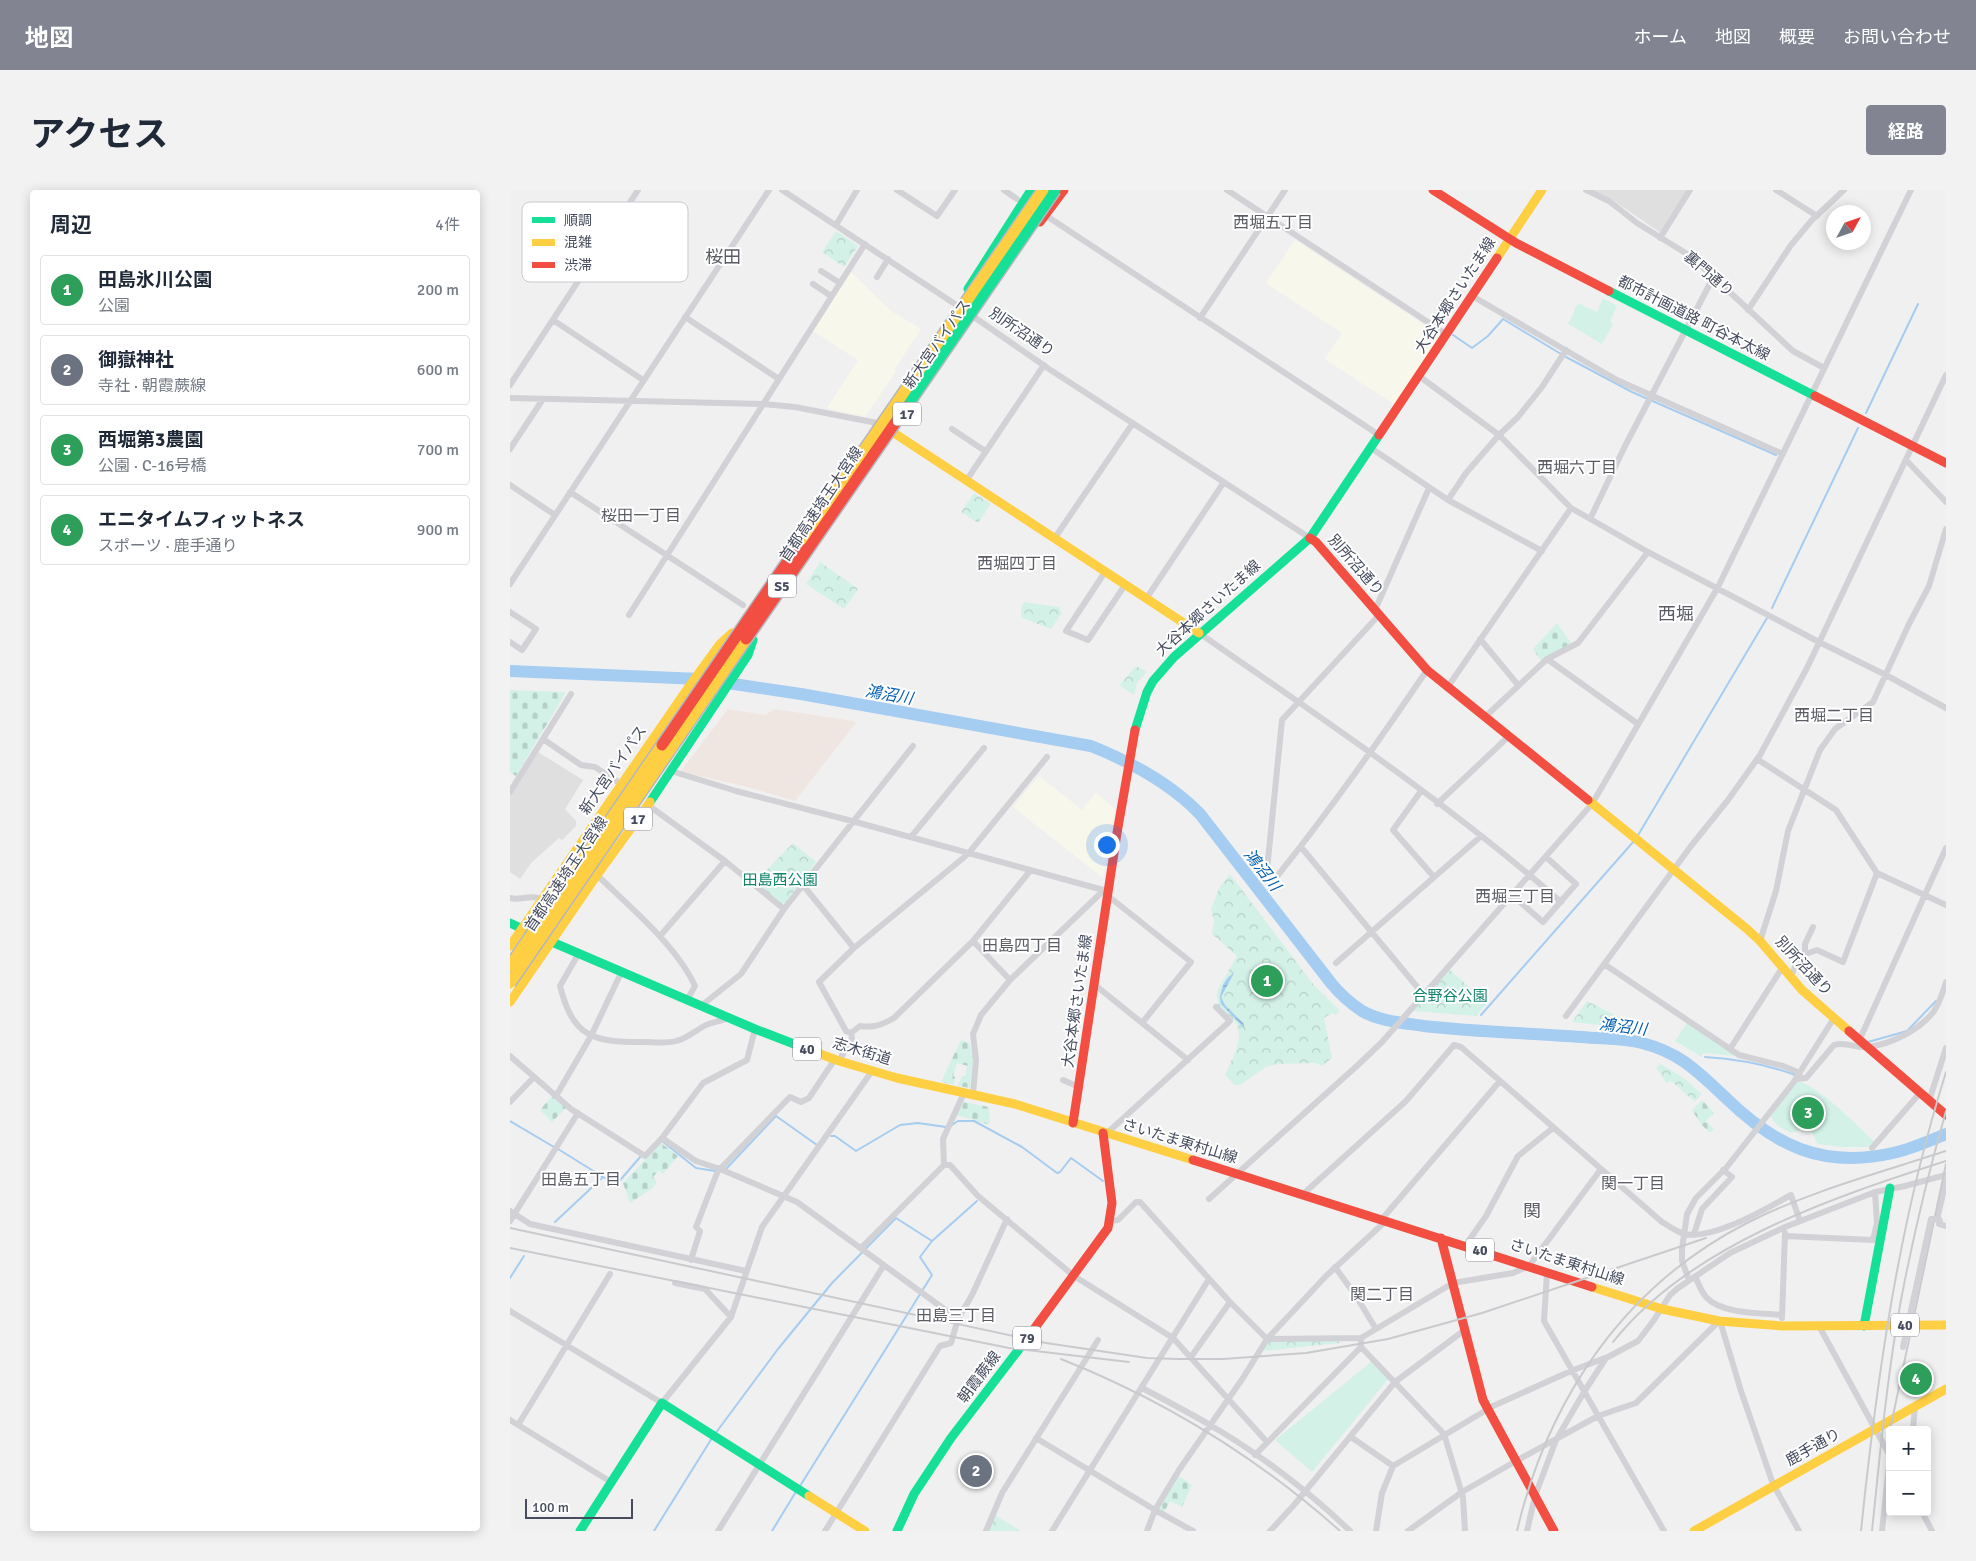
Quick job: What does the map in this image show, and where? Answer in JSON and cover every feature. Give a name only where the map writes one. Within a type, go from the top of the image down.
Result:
[{"type":"main road","name":"新大宮バイパス","points":[[522,928],[544,904],[709,665],[720,644],[732,633],[958,306],[1031,190]]},
{"type":"main road","name":"首都高速埼玉大宮線","points":[[510,966],[1043,190]]},
{"type":"main road","name":"首都高速埼玉大宮線","points":[[510,983],[1055,190]]},
{"type":"main road","name":"新大宮バイパス","points":[[559,916],[735,669],[748,655],[753,640],[974,317],[1064,190]]},
{"type":"main road","name":"都市計画道路 町谷本太線","points":[[1433,190],[1510,239],[1946,463]]},
{"type":"main road","name":"大谷本郷さいたま線","points":[[1073,1122],[1095,985],[1106,893],[1130,753],[1137,719],[1147,692],[1163,669],[1200,634],[1310,538],[1542,190]]},
{"type":"main road","points":[[894,433],[1200,634]]},
{"type":"main road","name":"別所沼通り","points":[[1310,538],[1427,670],[1674,869],[1760,941],[1790,978],[1946,1115]]},
{"type":"main road","name":"新大宮バイパス","points":[[544,904],[620,784],[692,689]]},
{"type":"main road","name":"新大宮バイパス","points":[[551,941],[671,771],[718,694]]},
{"type":"main road","name":"志木街道","points":[[510,923],[755,1029],[837,1060],[872,1071],[1016,1104],[1105,1133]]},
{"type":"main road","name":"17","points":[[512,952],[522,928]]},
{"type":"main road","name":"17","points":[[510,1002],[551,941]]},
{"type":"main road","points":[[510,988],[531,958]]},
{"type":"main road","name":"さいたま東村山線","points":[[1105,1133],[1662,1308],[1723,1322],[1782,1321],[1819,1326],[1946,1325]]},
{"type":"main road","name":"朝霞蕨線","points":[[897,1531],[914,1494],[951,1438],[1102,1238],[1110,1221],[1112,1202],[1105,1133]]},
{"type":"main road","points":[[1864,1326],[1890,1188]]},
{"type":"main road","points":[[1442,1238],[1483,1400],[1554,1531]]},
{"type":"main road","name":"鹿手通り","points":[[1694,1531],[1946,1389]]},
{"type":"main road","points":[[580,1531],[662,1403],[865,1531]]},
{"type":"street","points":[[630,202],[638,190]]},
{"type":"street","points":[[510,584],[769,190]]},
{"type":"street","points":[[782,190],[958,306]]},
{"type":"street","points":[[836,225],[857,190]]},
{"type":"street","points":[[896,190],[937,216],[955,190]]},
{"type":"street","points":[[1004,190],[1016,199]]},
{"type":"street","points":[[1228,190],[1446,334]]},
{"type":"street","points":[[1200,318],[1285,190]]},
{"type":"street","name":"裏門通り","points":[[1586,190],[1609,201],[1660,238],[1692,257],[1793,351],[1824,368]]},
{"type":"street","points":[[1660,238],[1690,190]]},
{"type":"street","points":[[1776,190],[1817,216]]},
{"type":"street","points":[[1748,310],[1791,245],[1844,190]]},
{"type":"street","points":[[1209,1199],[1359,1064],[1390,1033],[1592,804],[1718,587],[1910,190]]},
{"type":"street","points":[[1045,215],[1379,435]]},
{"type":"street","points":[[629,615],[865,244]]},
{"type":"street","points":[[877,277],[888,259]]},
{"type":"street","points":[[821,271],[840,283]]},
{"type":"street","points":[[1591,517],[1714,276]]},
{"type":"street","points":[[510,385],[577,282]]},
{"type":"street","points":[[813,284],[831,296]]},
{"type":"street","points":[[1472,296],[1564,353],[1651,398],[1783,454]]},
{"type":"street","points":[[685,317],[779,379]]},
{"type":"street","name":"別所沼通り","points":[[974,317],[1044,365],[1310,538]]},
{"type":"street","points":[[552,320],[643,380]]},
{"type":"street","points":[[1448,500],[1466,472],[1536,395],[1564,353]]},
{"type":"street","points":[[966,481],[1044,365]]},
{"type":"street","points":[[1566,1016],[1757,759],[1807,668],[1946,375]]},
{"type":"street","points":[[1419,376],[1499,435],[1571,508],[1591,517],[1648,552],[1946,708]]},
{"type":"street","points":[[510,398],[763,404],[795,407],[877,423]]},
{"type":"street","points":[[510,449],[543,399]]},
{"type":"street","points":[[1054,539],[1133,423]]},
{"type":"street","points":[[952,430],[985,451]]},
{"type":"street","points":[[1371,448],[1448,500],[1542,551]]},
{"type":"street","points":[[1906,460],[1946,502]]},
{"type":"street","points":[[1146,599],[1224,482]]},
{"type":"street","points":[[510,485],[555,515]]},
{"type":"street","points":[[1427,670],[1371,752],[1301,847],[1268,882],[1282,720],[1377,613],[1429,488]]},
{"type":"street","points":[[570,492],[743,605]]},
{"type":"street","points":[[1447,688],[1571,508]]},
{"type":"street","points":[[1760,941],[1776,891],[1788,831],[1820,750],[1835,729],[1873,702],[1929,586],[1946,529]]},
{"type":"street","points":[[1485,717],[1547,659],[1578,643],[1648,552]]},
{"type":"street","points":[[1105,572],[1066,630],[1088,640],[1125,585]]},
{"type":"street","points":[[510,612],[536,629],[522,650],[510,642]]},
{"type":"street","points":[[1200,634],[1371,752],[1530,875],[1561,902]]},
{"type":"street","points":[[1480,639],[1518,685]]},
{"type":"street","points":[[1547,659],[1638,724]]},
{"type":"street","points":[[510,792],[571,694]]},
{"type":"street","points":[[1437,804],[1508,736]]},
{"type":"street","points":[[543,740],[581,765],[595,767],[620,784]]},
{"type":"street","points":[[701,1006],[741,974],[784,909],[852,821],[914,746]]},
{"type":"street","points":[[911,837],[984,748]]},
{"type":"street","points":[[851,1033],[846,1032],[819,982],[854,948],[968,854],[1047,757]]},
{"type":"street","points":[[1757,759],[1836,810],[1877,873],[1946,905]]},
{"type":"street","points":[[671,771],[736,791],[911,837],[1106,893],[1191,962],[1142,1023]]},
{"type":"street","points":[[1421,791],[1392,830],[1434,877]]},
{"type":"street","points":[[648,805],[724,861],[784,909]]},
{"type":"street","points":[[1336,964],[1480,836]]},
{"type":"street","points":[[1301,847],[1423,994]]},
{"type":"street","points":[[1862,1043],[1946,848]]},
{"type":"street","points":[[1512,895],[1543,922],[1576,884],[1546,858]]},
{"type":"street","points":[[660,936],[724,861]]},
{"type":"street","points":[[851,1033],[860,1026],[872,1028],[883,1025],[894,1018],[973,941],[1030,871]]},
{"type":"street","points":[[1790,978],[1800,956],[1805,953],[1817,950],[1844,962],[1877,873]]},
{"type":"street","points":[[597,875],[660,936],[690,974],[695,986],[687,1000]]},
{"type":"street","points":[[803,886],[854,948]]},
{"type":"street","points":[[944,1165],[943,1138],[969,1093],[976,1060],[973,1034],[981,1015],[1010,980],[1106,893]]},
{"type":"street","points":[[511,898],[534,896],[544,904]]},
{"type":"street","points":[[1805,953],[1805,944],[1813,928]]},
{"type":"street","points":[[973,941],[1010,980]]},
{"type":"street","points":[[578,953],[560,986],[564,1003],[574,1022],[582,1031],[591,1036],[612,1042],[676,1042],[706,1025],[731,1018]]},
{"type":"street","points":[[1604,964],[1739,1055],[1783,1066],[1798,1076],[1806,1078],[1834,1044],[1862,1043],[1910,1032],[1934,1011],[1945,984]]},
{"type":"street","points":[[1730,1049],[1782,968]]},
{"type":"street","points":[[556,1096],[591,1036],[622,971]]},
{"type":"street","points":[[1095,985],[1188,1060]]},
{"type":"street","points":[[1105,1133],[1230,1021],[1216,1007]]},
{"type":"street","points":[[1785,1227],[1782,1321],[1732,1310],[1708,1299],[1682,1262],[1683,1234],[1687,1214],[1697,1197],[1723,1170],[1766,1118],[1798,1076],[1834,1018]]},
{"type":"street","points":[[510,1056],[578,1113],[644,1156],[662,1138],[703,1083],[747,1060],[755,1029]]},
{"type":"street","points":[[691,1260],[700,1231],[696,1226],[720,1169],[790,1097],[801,1102],[809,1098],[852,1038],[851,1033]]},
{"type":"street","points":[[1302,1195],[1406,1101],[1454,1045],[1462,1047],[1662,1222],[1683,1234],[1708,1233],[1728,1226],[1791,1195],[1800,1221]]},
{"type":"street","points":[[1872,1148],[1925,1097],[1946,1048]]},
{"type":"street","points":[[510,1311],[662,1403],[731,1317],[762,1227],[872,1071]]},
{"type":"street","points":[[510,1102],[534,1077]]},
{"type":"street","points":[[1063,1080],[1079,1087]]},
{"type":"street","points":[[1146,1531],[1155,1510],[1179,1470],[1267,1339],[1335,1267],[1384,1220],[1500,1081]]},
{"type":"street","points":[[510,1221],[512,1212],[578,1113]]},
{"type":"street","points":[[1466,1246],[1486,1216],[1518,1156],[1553,1128]]},
{"type":"street","points":[[662,1138],[696,1161],[720,1169],[797,1202],[958,1318]]},
{"type":"street","points":[[861,1248],[944,1165],[950,1165],[978,1196],[1074,1276],[1173,1338],[1267,1442]]},
{"type":"street","points":[[1110,1221],[1118,1220],[1136,1202],[1140,1202],[1230,1302],[1267,1339],[1361,1338],[1453,1283],[1513,1273],[1529,1266],[1601,1169]]},
{"type":"street","points":[[1694,1234],[1702,1209],[1732,1176],[1723,1170]]},
{"type":"street","points":[[1376,1531],[1382,1494],[1393,1466],[1487,1409],[1571,1370],[1606,1358],[1638,1341],[1670,1295],[1730,1253],[1785,1227],[1875,1192],[1946,1175]]},
{"type":"street","points":[[1946,1180],[1937,1220],[1940,1220],[1939,1224],[1946,1226]]},
{"type":"street","points":[[1785,1236],[1873,1240],[1877,1224],[1875,1192]]},
{"type":"street","points":[[512,1212],[530,1224],[746,1271]]},
{"type":"street","points":[[1903,1347],[1931,1218],[1939,1219]]},
{"type":"street","points":[[825,1531],[940,1346],[951,1343],[958,1318],[972,1295],[1007,1219]]},
{"type":"street","points":[[718,1531],[884,1265]]},
{"type":"street","points":[[1335,1267],[1356,1296],[1376,1329]]},
{"type":"street","points":[[1547,1272],[1544,1321],[1664,1531]]},
{"type":"street","points":[[518,1425],[610,1274]]},
{"type":"street","points":[[1052,1531],[1209,1279]]},
{"type":"street","points":[[675,1283],[704,1289],[731,1317]]},
{"type":"street","points":[[1191,1357],[1230,1302]]},
{"type":"street","points":[[1408,1531],[1462,1492],[1598,1416],[1636,1404],[1723,1322],[1732,1310]]},
{"type":"street","points":[[1723,1322],[1741,1391],[1774,1486],[1799,1531]]},
{"type":"street","points":[[1819,1326],[1886,1449]]},
{"type":"street","points":[[1270,1531],[1351,1437],[1395,1382],[1466,1329]]},
{"type":"street","points":[[1361,1338],[1361,1347],[1444,1434],[1462,1492],[1465,1531]]},
{"type":"street","points":[[986,1531],[1002,1493],[1098,1340]]},
{"type":"street","points":[[1255,1455],[1361,1347]]},
{"type":"street","points":[[1527,1531],[1535,1496],[1556,1440],[1606,1358]]},
{"type":"street","points":[[1142,1388],[1210,1425],[1255,1455],[1305,1491],[1350,1531]]},
{"type":"street","points":[[1913,1426],[1915,1406]]},
{"type":"street","points":[[510,1420],[611,1482]]},
{"type":"street","points":[[1351,1437],[1393,1466]]},
{"type":"street","points":[[1036,1438],[1193,1531]]},
{"type":"street","points":[[1882,1531],[1888,1471]]},
{"type":"street","points":[[1924,1516],[1932,1531]]},
{"type":"shaded area","points":[[1592,190],[1688,190],[1661,233],[1611,199]]},
{"type":"shaded area","points":[[1295,240],[1441,336],[1395,405],[1325,359],[1342,333],[1266,283]]},
{"type":"shaded area","points":[[851,272],[891,311],[921,329],[865,417],[827,408],[858,360],[813,331]]},
{"type":"shaded area","points":[[728,709],[765,715],[775,709],[856,723],[795,801],[744,786],[680,772]]},
{"type":"shaded area","points":[[538,752],[583,780],[565,809],[576,821],[576,826],[562,840],[559,838],[532,862],[520,879],[510,872],[510,796]]},
{"type":"shaded area","points":[[1039,776],[1082,810],[1096,793],[1115,809],[1103,878],[1013,807]]},
{"type":"green space","points":[[836,231],[858,246],[844,267],[822,252]]},
{"type":"green space","points":[[1603,298],[1617,306],[1610,321],[1613,324],[1602,344],[1568,324],[1578,303],[1597,312]]},
{"type":"green space","points":[[974,493],[991,504],[978,523],[961,512]]},
{"type":"green space","points":[[820,562],[858,589],[844,609],[806,584]]},
{"type":"green space","points":[[1024,602],[1059,607],[1062,613],[1051,629],[1022,618],[1021,609]]},
{"type":"green space","points":[[1557,623],[1571,643],[1541,661],[1533,649]]},
{"type":"green space","points":[[1136,666],[1147,672],[1137,683],[1134,695],[1119,685]]},
{"type":"green space","points":[[510,690],[566,692],[516,776],[510,772]]},
{"type":"green space","name":"田島西公園","points":[[793,843],[816,862],[785,903],[781,904],[755,882]]},
{"type":"green space","points":[[1230,874],[1313,984],[1340,1011],[1336,1015],[1332,1013],[1324,1018],[1332,1058],[1322,1066],[1316,1063],[1278,1064],[1266,1067],[1240,1085],[1235,1085],[1225,1075],[1236,1049],[1239,1035],[1235,1022],[1218,1005],[1217,991],[1237,956],[1212,934],[1214,921],[1211,909],[1219,888]]},
{"type":"green space","name":"合野谷公園","points":[[1449,969],[1487,1003],[1476,1016],[1412,1011]]},
{"type":"green space","points":[[1587,1001],[1645,1030],[1572,1022]]},
{"type":"green space","points":[[1687,1023],[1737,1056],[1703,1053],[1702,1057],[1675,1041]]},
{"type":"green space","points":[[961,1040],[970,1043],[973,1058],[970,1088],[958,1086],[962,1076],[965,1076],[968,1066],[957,1063],[953,1076],[955,1077],[954,1085],[941,1082]]},
{"type":"green space","points":[[1661,1064],[1685,1079],[1702,1094],[1695,1102],[1671,1081],[1666,1083],[1656,1067]]},
{"type":"green space","points":[[1797,1081],[1826,1098],[1875,1142],[1870,1147],[1841,1147],[1818,1144],[1812,1133],[1803,1129],[1791,1133],[1778,1126],[1770,1116]]},
{"type":"green space","points":[[552,1096],[566,1108],[552,1122],[540,1110]]},
{"type":"green space","points":[[1702,1100],[1714,1113],[1706,1121],[1714,1129],[1710,1133],[1701,1124],[1692,1110]]},
{"type":"green space","points":[[964,1102],[989,1107],[990,1125],[957,1115]]},
{"type":"green space","points":[[661,1143],[678,1156],[663,1174],[659,1170],[653,1177],[657,1182],[653,1188],[630,1203],[623,1183]]},
{"type":"green space","points":[[1268,1340],[1339,1341],[1340,1343],[1262,1351]]},
{"type":"green space","points":[[1372,1361],[1389,1378],[1312,1472],[1275,1440]]},
{"type":"green space","points":[[1179,1476],[1192,1485],[1182,1507],[1170,1501],[1164,1512],[1159,1509]]},
{"type":"green space","points":[[995,1515],[1021,1531],[988,1531]]},
{"type":"water","points":[[1234,973],[1221,997],[1225,1005],[1244,1024],[1244,1028],[1221,1004],[1220,1000],[1223,987],[1227,979]]},
{"type":"waterway","points":[[1866,413],[1918,304]]},
{"type":"waterway","points":[[1453,335],[1472,348],[1488,336],[1503,319],[1566,357],[1632,392],[1776,455]]},
{"type":"waterway","points":[[1772,608],[1858,428]]},
{"type":"waterway","points":[[1637,837],[1767,618]]},
{"type":"waterway","name":"鴻沼川","points":[[510,671],[700,679],[801,694],[1091,746],[1149,774],[1176,793],[1200,814],[1331,983],[1349,1002],[1362,1011],[1392,1021],[1424,1026],[1620,1039],[1656,1047],[1688,1064],[1744,1115],[1763,1129],[1782,1141],[1822,1155],[1844,1158],[1893,1153],[1946,1134]]},
{"type":"waterway","points":[[1481,1015],[1634,841]]},
{"type":"waterway","points":[[1868,1042],[1907,1031],[1936,1001]]},
{"type":"waterway","name":"鴻沼川","points":[[1475,1030],[1480,1026]]},
{"type":"waterway","points":[[1705,1057],[1751,1063],[1795,1075]]},
{"type":"waterway","points":[[726,1169],[776,1116],[817,1145]]},
{"type":"waterway","points":[[510,1121],[554,1147]]},
{"type":"waterway","points":[[952,1125],[958,1121],[974,1121],[1022,1147],[1057,1173],[1060,1172],[1071,1158],[1103,1181]]},
{"type":"waterway","points":[[831,1136],[835,1136],[856,1151],[900,1125],[918,1123],[946,1127]]},
{"type":"waterway","points":[[662,1141],[696,1168],[715,1171]]},
{"type":"waterway","points":[[558,1149],[616,1185],[641,1156]]},
{"type":"waterway","points":[[555,1222],[603,1177]]},
{"type":"waterway","points":[[800,1486],[932,1275],[920,1257],[932,1241],[977,1201]]},
{"type":"waterway","points":[[715,1434],[778,1349],[832,1283],[896,1218],[932,1241]]},
{"type":"waterway","points":[[510,1278],[524,1256]]},
{"type":"waterway","points":[[654,1531],[712,1438]]},
{"type":"waterway","points":[[772,1531],[797,1490]]},
{"type":"railway","points":[[1861,1531],[1874,1415],[1892,1299],[1915,1185],[1946,1072]]},
{"type":"railway","points":[[1872,1531],[1888,1386],[1901,1300],[1921,1206],[1946,1111]]},
{"type":"railway","points":[[1517,1531],[1531,1482],[1549,1436],[1571,1392],[1598,1351],[1628,1313],[1664,1279],[1703,1249],[1747,1223],[1795,1201],[1946,1151]]},
{"type":"railway","points":[[1613,1342],[1645,1308],[1681,1278],[1722,1252],[1765,1229],[1810,1209],[1856,1191],[1946,1161]]},
{"type":"railway","points":[[1891,1426],[1946,1164]]},
{"type":"railway","points":[[510,1228],[1046,1343],[1147,1358],[1178,1359],[1223,1359],[1306,1353],[1388,1339],[1482,1313],[1706,1238]]},
{"type":"railway","points":[[510,1248],[1009,1348],[1129,1362]]},
{"type":"railway","points":[[1061,1359],[1136,1393],[1208,1433],[1276,1479],[1340,1531]]},
{"type":"traffic: fast","points":[[968,289],[1031,190]]},
{"type":"traffic: fast","points":[[906,407],[1055,190]]},
{"type":"traffic: fast","points":[[1609,291],[1815,396]]},
{"type":"traffic: fast","points":[[1135,730],[1147,692],[1153,681],[1174,657],[1310,538],[1379,435]]},
{"type":"traffic: fast","points":[[650,802],[748,655],[753,640]]},
{"type":"traffic: fast","points":[[510,923],[527,931]]},
{"type":"traffic: fast","points":[[545,939],[755,1029],[807,1049]]},
{"type":"traffic: fast","points":[[1864,1326],[1890,1188]]},
{"type":"traffic: fast","points":[[897,1531],[914,1494],[951,1438],[1026,1340]]},
{"type":"traffic: fast","points":[[580,1531],[662,1403],[809,1496]]},
{"type":"traffic: slow","points":[[799,545],[1043,190]]},
{"type":"traffic: slow","points":[[1497,258],[1542,190]]},
{"type":"traffic: slow","points":[[894,433],[1199,633]]},
{"type":"traffic: slow","points":[[510,946],[688,688],[720,644],[732,633]]},
{"type":"traffic: slow","points":[[510,983],[746,639]]},
{"type":"traffic: slow","points":[[510,966],[662,745]]},
{"type":"traffic: slow","points":[[1588,800],[1747,929],[1760,941],[1802,990],[1849,1031]]},
{"type":"traffic: slow","points":[[510,1002],[597,875],[650,802]]},
{"type":"traffic: slow","points":[[807,1049],[839,1061],[897,1078],[1015,1104],[1193,1160]]},
{"type":"traffic: slow","points":[[1592,1287],[1662,1309],[1719,1321],[1782,1326],[1946,1325]]},
{"type":"traffic: slow","points":[[1694,1531],[1946,1389]]},
{"type":"traffic: slow","points":[[809,1496],[865,1531]]},
{"type":"traffic: jam","points":[[1040,222],[1064,190]]},
{"type":"traffic: jam","points":[[1433,190],[1516,243],[1609,291]]},
{"type":"traffic: jam","points":[[1379,435],[1497,258]]},
{"type":"traffic: jam","points":[[1815,396],[1946,463]]},
{"type":"traffic: jam","points":[[746,639],[906,407]]},
{"type":"traffic: jam","points":[[1310,538],[1316,542],[1427,670],[1588,800]]},
{"type":"traffic: jam","points":[[662,745],[799,545]]},
{"type":"traffic: jam","points":[[1073,1123],[1117,833],[1135,730]]},
{"type":"traffic: jam","points":[[1849,1031],[1946,1115]]},
{"type":"traffic: jam","points":[[1026,1340],[1108,1228],[1112,1203],[1103,1133]]},
{"type":"traffic: jam","points":[[1193,1160],[1592,1287]]},
{"type":"traffic: jam","points":[[1441,1238],[1483,1400],[1554,1531]]},
{"type":"place","name":"田島氷川公園","points":[[1267,981]]},
{"type":"place","name":"西堀第3農園","points":[[1808,1113]]},
{"type":"place","name":"エニタイムフィットネス","points":[[1916,1379]]},
{"type":"place","name":"御嶽神社","points":[[976,1471]]},
{"type":"district","name":"西堀五丁目","points":[[1273,223]]},
{"type":"district","name":"桜田","points":[[723,257]]},
{"type":"district","name":"西堀六丁目","points":[[1577,468]]},
{"type":"district","name":"桜田一丁目","points":[[641,516]]},
{"type":"district","name":"西堀四丁目","points":[[1017,564]]},
{"type":"district","name":"西堀","points":[[1676,614]]},
{"type":"district","name":"西堀二丁目","points":[[1834,716]]},
{"type":"district","name":"西堀三丁目","points":[[1515,897]]},
{"type":"district","name":"田島四丁目","points":[[1022,946]]},
{"type":"district","name":"田島五丁目","points":[[581,1180]]},
{"type":"district","name":"関一丁目","points":[[1633,1184]]},
{"type":"district","name":"関","points":[[1532,1211]]},
{"type":"district","name":"関二丁目","points":[[1382,1295]]},
{"type":"district","name":"田島三丁目","points":[[956,1316]]}]
